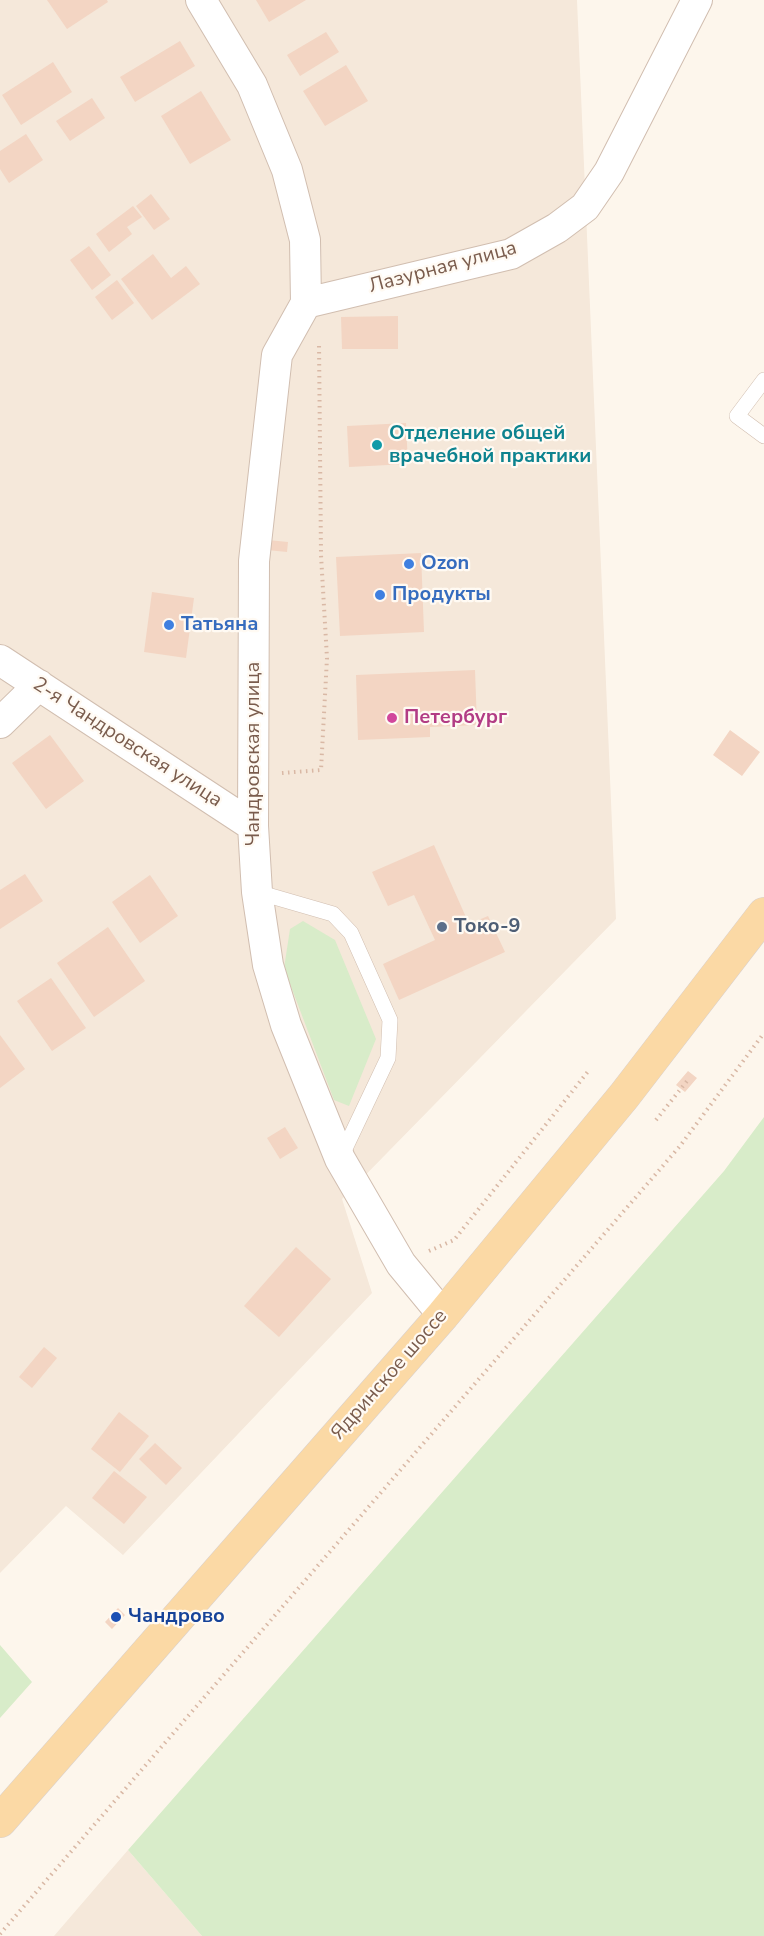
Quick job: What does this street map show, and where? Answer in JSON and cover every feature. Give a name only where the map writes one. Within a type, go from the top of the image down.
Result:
[{"type":"main road","name":"Ядринское шоссе","points":[[0,1821],[442,1315],[624,1096],[764,914]]},
{"type":"street","points":[[201,0],[252,86],[287,170],[304,240],[306,303]]},
{"type":"street","name":"Лазурная улица","points":[[306,303],[511,254],[557,228],[585,207],[609,172],[697,0]]},
{"type":"street","name":"Чандровская улица","points":[[306,303],[277,355],[255,550],[253,826],[257,892],[268,965],[286,1025],[340,1159],[401,1264],[442,1315]]},
{"type":"street","name":"2-я Чандровская улица","points":[[0,660],[253,826]]},
{"type":"street","points":[[0,723],[39,685]]},
{"type":"lane","points":[[764,380],[737,416],[764,436]]},
{"type":"lane","points":[[257,892],[333,914],[351,933],[390,1020],[388,1058],[340,1159]]},
{"type":"path","points":[[253,774],[321,771],[327,658],[321,555],[319,332],[306,303]]},
{"type":"path","points":[[0,1934],[680,1146],[764,1033]]},
{"type":"path","points":[[401,1264],[454,1240],[591,1069]]},
{"type":"path","points":[[656,1120],[687,1082]]},
{"type":"shaded area","points":[[0,0],[577,0],[616,919],[342,1199],[372,1293],[123,1555],[66,1506],[0,1573]]},
{"type":"shaded area","points":[[128,1850],[202,1936],[54,1936]]},
{"type":"green space","points":[[303,921],[335,940],[376,1039],[349,1106],[334,1100],[284,968],[290,929]]},
{"type":"green space","points":[[764,1117],[764,1936],[202,1936],[128,1850],[724,1171]]},
{"type":"green space","points":[[0,1645],[32,1682],[0,1718]]},
{"type":"building","points":[[47,0],[107,0],[108,2],[67,29]]},
{"type":"building","points":[[256,0],[306,0],[269,22]]},
{"type":"building","points":[[326,32],[339,52],[300,76],[287,55]]},
{"type":"building","points":[[180,41],[195,66],[135,102],[120,77]]},
{"type":"building","points":[[53,62],[72,92],[21,125],[2,95]]},
{"type":"building","points":[[346,65],[368,101],[325,126],[303,91]]},
{"type":"building","points":[[201,91],[231,140],[190,164],[161,116]]},
{"type":"building","points":[[92,98],[105,118],[70,141],[56,121]]},
{"type":"building","points":[[26,134],[43,160],[9,183],[0,169],[0,151]]},
{"type":"building","points":[[151,194],[170,219],[154,230],[136,206]]},
{"type":"building","points":[[133,206],[142,217],[127,227],[132,234],[109,252],[96,234]]},
{"type":"building","points":[[89,246],[111,275],[92,290],[70,260]]},
{"type":"building","points":[[153,254],[171,278],[186,266],[200,284],[152,320],[121,279]]},
{"type":"building","points":[[117,280],[134,303],[112,320],[95,297]]},
{"type":"building","points":[[398,316],[398,349],[342,349],[341,317]]},
{"type":"building","name":"Отделение общей врачебной практики","points":[[406,423],[408,464],[349,467],[347,426]]},
{"type":"building","points":[[268,540],[288,542],[287,552],[267,550]]},
{"type":"building","name":"Продукты","points":[[421,553],[424,632],[340,636],[336,557]]},
{"type":"building","name":"Татьяна","points":[[152,592],[194,598],[186,658],[144,652]]},
{"type":"building","points":[[475,670],[477,725],[430,727],[430,737],[358,740],[356,675]]},
{"type":"building","points":[[730,730],[760,752],[742,776],[713,755]]},
{"type":"building","points":[[50,735],[84,781],[46,809],[12,763]]},
{"type":"building","points":[[434,845],[469,924],[488,916],[505,952],[399,1000],[383,964],[435,940],[414,895],[388,906],[372,872]]},
{"type":"building","points":[[25,874],[43,901],[0,929],[0,890]]},
{"type":"building","points":[[150,875],[178,916],[140,943],[112,902]]},
{"type":"building","points":[[108,927],[145,981],[94,1017],[57,963]]},
{"type":"building","points":[[51,978],[86,1028],[52,1051],[17,1001]]},
{"type":"building","points":[[0,1035],[25,1069],[0,1088]]},
{"type":"building","points":[[688,1071],[697,1078],[685,1092],[676,1085]]},
{"type":"building","points":[[285,1127],[298,1148],[280,1159],[267,1138]]},
{"type":"building","points":[[296,1247],[331,1279],[279,1337],[244,1306]]},
{"type":"building","points":[[44,1347],[57,1358],[32,1388],[19,1377]]},
{"type":"building","points":[[119,1412],[149,1436],[120,1472],[91,1449]]},
{"type":"building","points":[[155,1443],[182,1468],[166,1485],[139,1459]]},
{"type":"building","points":[[114,1471],[147,1497],[124,1524],[92,1498]]},
{"type":"building","points":[[118,1608],[125,1615],[112,1629],[105,1622]]},
{"type":"place","name":"Отделение общей врачебной практики","points":[[377,445]]},
{"type":"place","name":"Ozon","points":[[409,564]]},
{"type":"place","name":"Продукты","points":[[380,595]]},
{"type":"place","name":"Татьяна","points":[[169,625]]},
{"type":"place","name":"Петербург","points":[[392,718]]},
{"type":"place","name":"Токо-9","points":[[442,927]]},
{"type":"place","name":"Чандрово","points":[[116,1617]]}]
